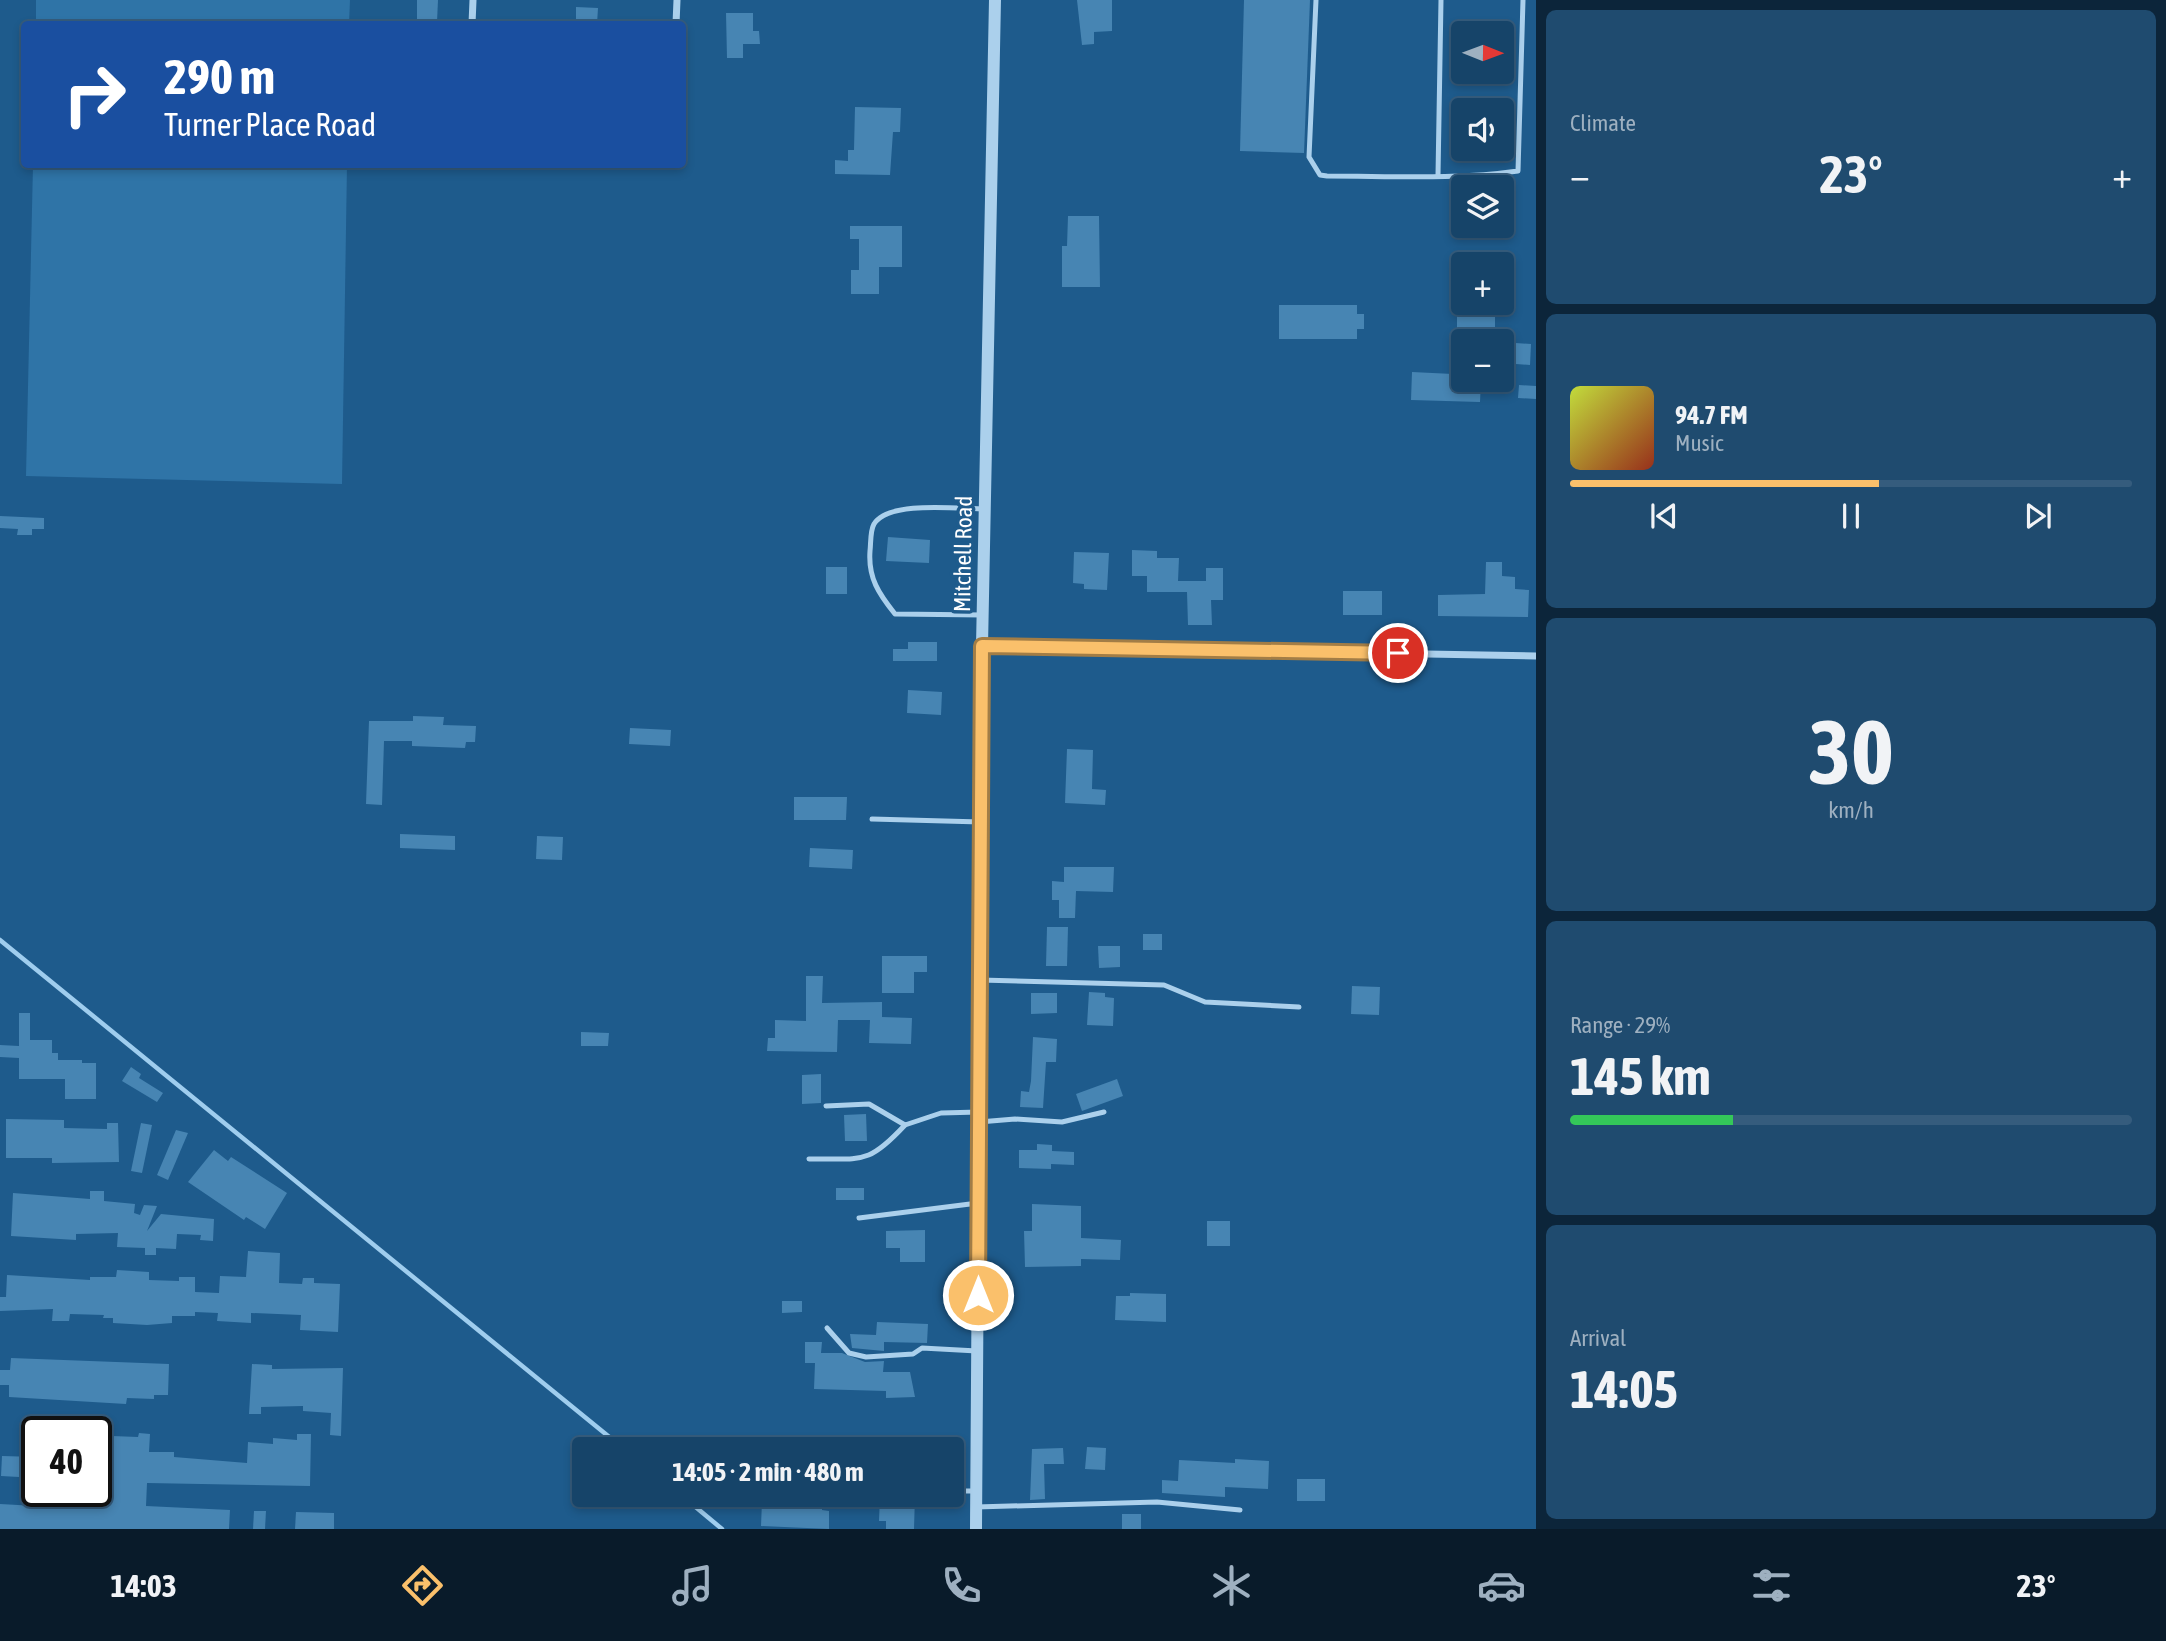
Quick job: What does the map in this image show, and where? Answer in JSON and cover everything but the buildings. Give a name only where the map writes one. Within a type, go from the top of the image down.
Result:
[{"type":"street","points":[[472,21],[473,0]]},
{"type":"street","points":[[676,21],[677,0]]},
{"type":"street","name":"Mitchell Road","points":[[976,1529],[982,646],[995,0]]},
{"type":"street","points":[[982,646],[1536,656]]},
{"type":"lane","points":[[1315,0],[1309,157],[1320,175],[1327,176],[1484,176],[1518,171],[1523,0]]},
{"type":"lane","points":[[1438,175],[1441,0]]},
{"type":"lane","points":[[983,615],[895,614],[877,592],[869,563],[874,524],[885,514],[911,508],[985,509]]},
{"type":"lane","points":[[872,819],[981,822]]},
{"type":"lane","points":[[980,980],[1164,985],[1205,1002],[1299,1007]]},
{"type":"lane","points":[[826,1106],[869,1104],[905,1125]]},
{"type":"lane","points":[[809,1159],[864,1158],[880,1152],[905,1125],[941,1113],[1062,1122],[1104,1112]]},
{"type":"lane","points":[[859,1218],[978,1203]]},
{"type":"lane","points":[[827,1328],[849,1353],[866,1357],[913,1354],[922,1348],[977,1351]]},
{"type":"lane","points":[[964,1491],[976,1491]]},
{"type":"lane","points":[[976,1507],[1157,1502],[1240,1510]]},
{"type":"shaded area","points":[[36,0],[350,0],[349,21],[36,21]]},
{"type":"shaded area","points":[[33,168],[347,168],[342,484],[26,476]]},
{"type":"waterway","points":[[0,940],[609,1437]]},
{"type":"waterway","points":[[696,1507],[722,1529]]},
{"type":"route","points":[[978,1295],[982,646],[1398,653]]}]
